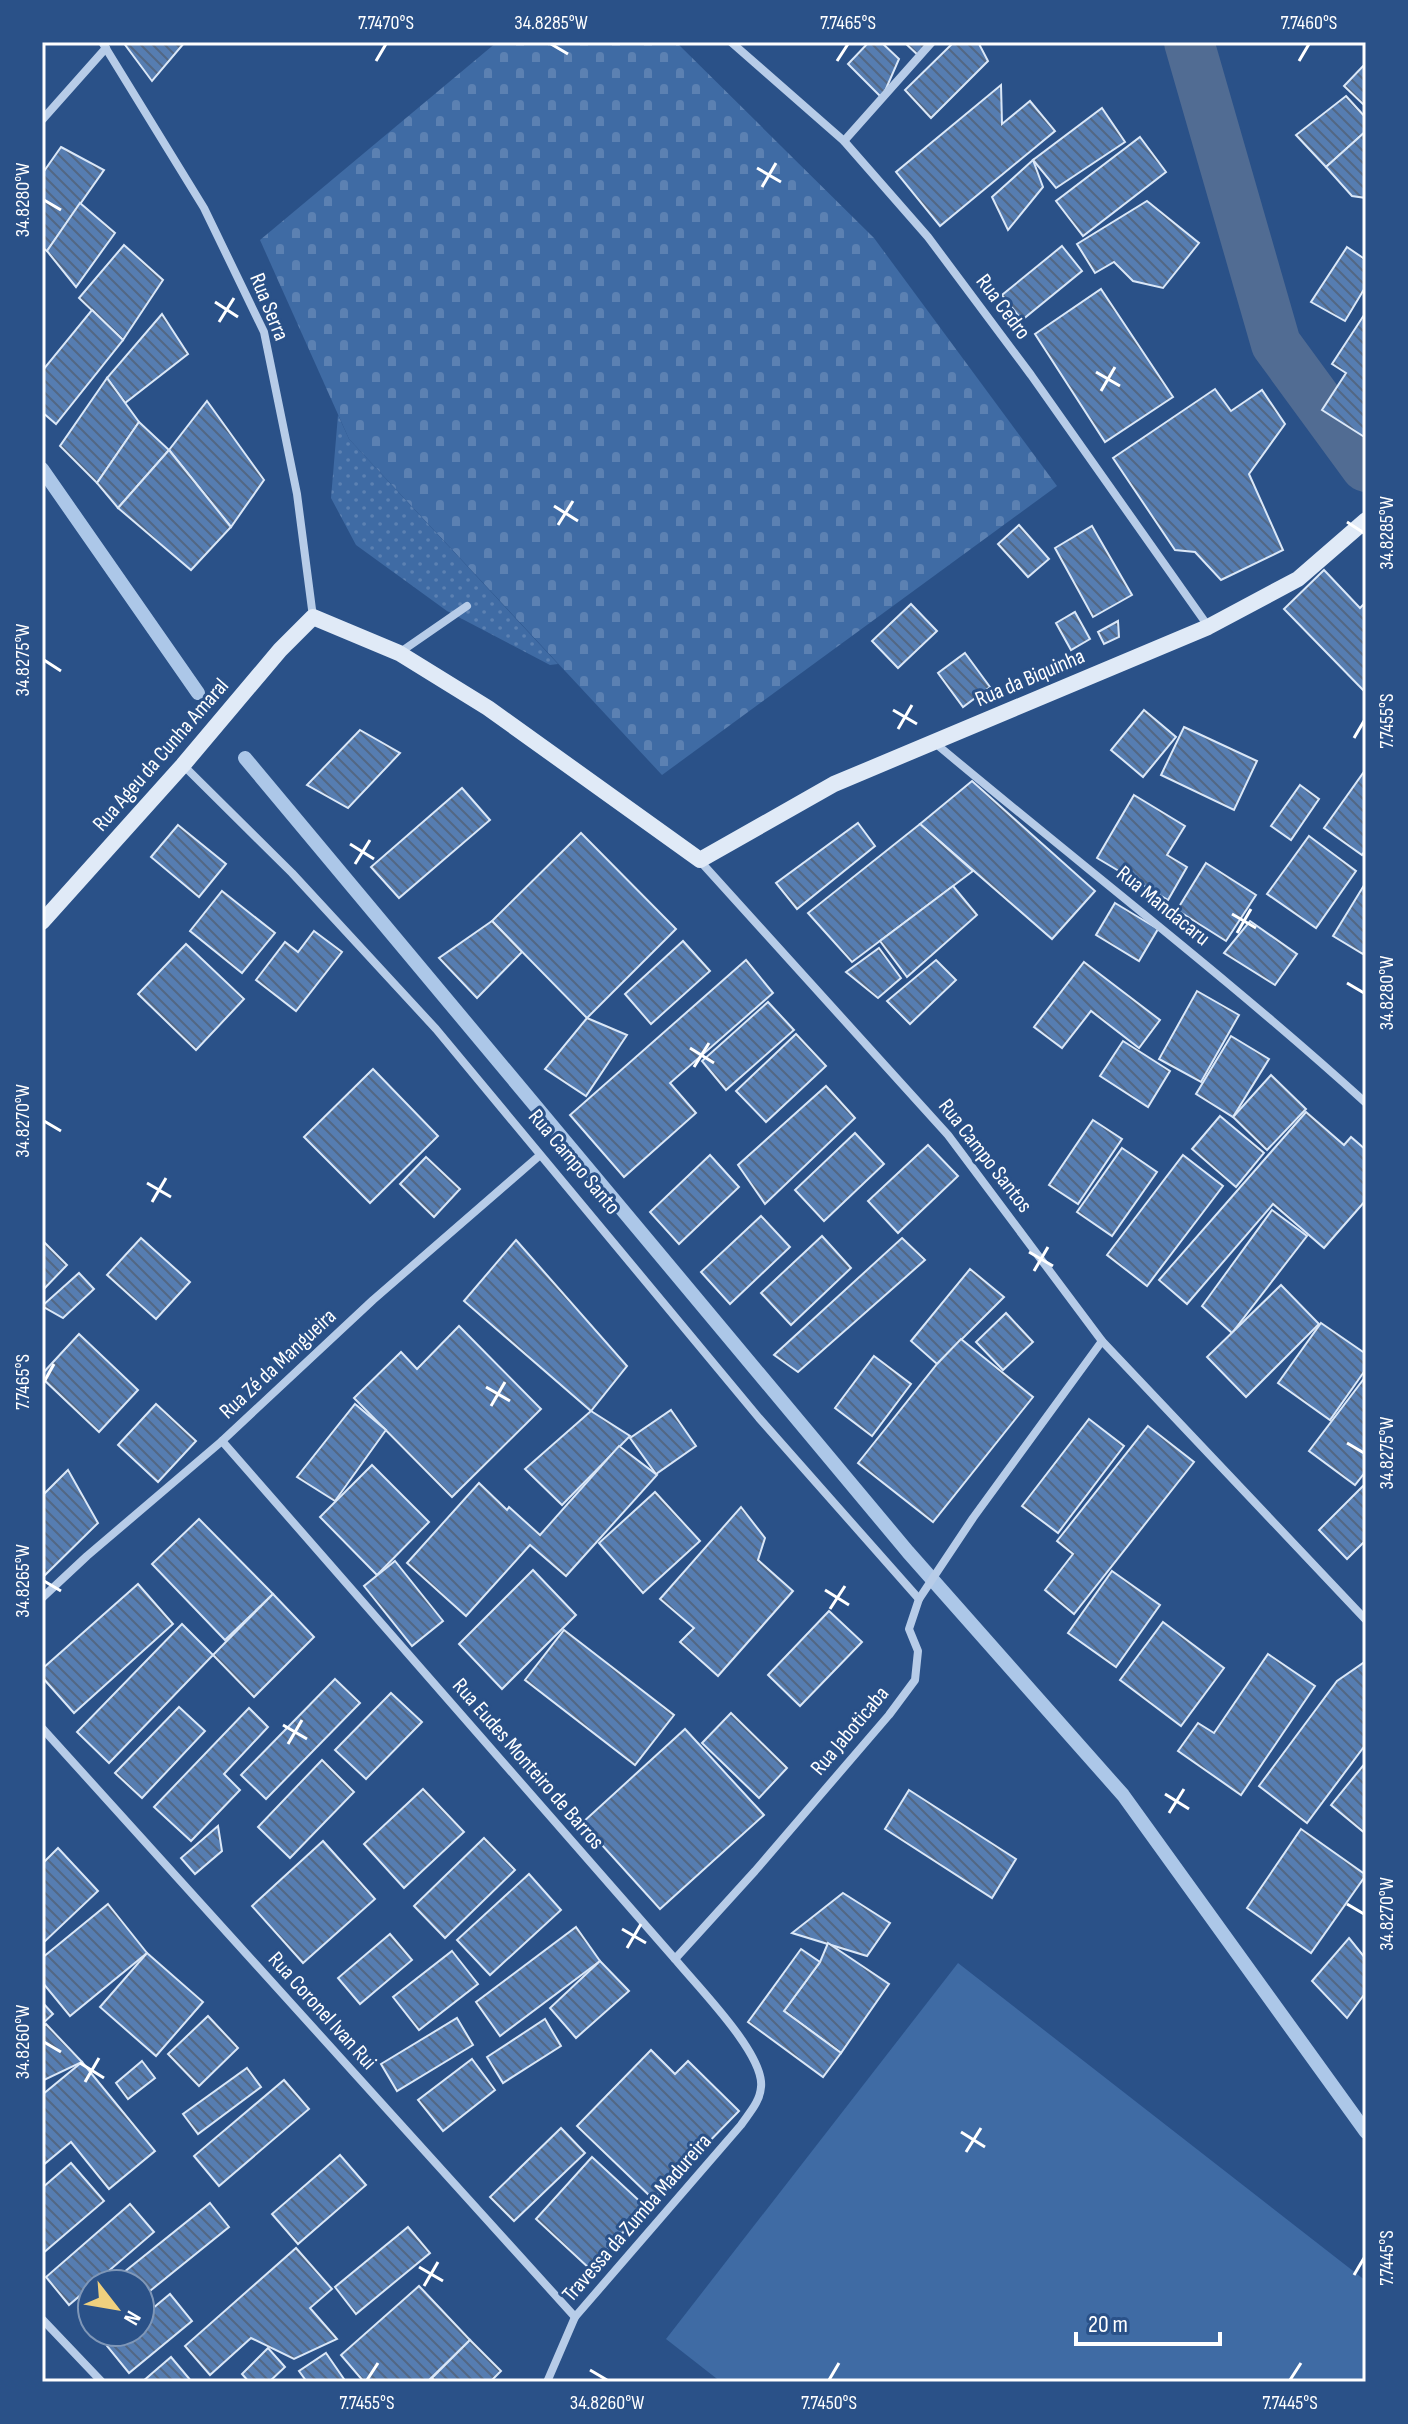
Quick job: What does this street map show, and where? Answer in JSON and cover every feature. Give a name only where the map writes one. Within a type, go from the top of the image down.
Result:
[{"type":"street","name":"Rua Cedro","points":[[731,42],[844,141],[928,237],[1031,375],[1208,627]]},
{"type":"street","points":[[844,141],[932,42]]},
{"type":"street","points":[[42,120],[104,45]]},
{"type":"street","name":"Rua Serra","points":[[104,45],[204,208],[264,332],[297,494],[313,617]]},
{"type":"street","name":"Rua da Biquinha","points":[[700,860],[834,784],[1208,627],[1298,579],[1366,520]]},
{"type":"street","points":[[399,653],[467,606]]},
{"type":"street","points":[[313,617],[399,653],[488,708],[700,860]]},
{"type":"street","name":"Rua Ageu da Cunha Amaral","points":[[44,915],[183,765],[280,650],[313,617]]},
{"type":"street","name":"Rua Mandacaru","points":[[934,742],[1256,1005],[1366,1103]]},
{"type":"street","name":"Rua Campo Santo","points":[[183,765],[292,873],[436,1029],[759,1418],[919,1599]]},
{"type":"street","name":"Rua Campo Santos","points":[[700,860],[948,1135],[1102,1341],[1366,1620]]},
{"type":"street","name":"Rua Zé da Mangueira","points":[[42,1598],[222,1441],[373,1300],[539,1156]]},
{"type":"street","name":"Rua Jaboticaba","points":[[675,1959],[755,1871],[889,1715],[915,1680],[918,1651],[909,1629],[919,1599],[946,1556],[1102,1341]]},
{"type":"street","name":"Rua Eudes Monteiro de Barros","points":[[222,1441],[744,2042],[758,2066],[762,2084],[758,2100],[741,2125]]},
{"type":"street","name":"Rua Coronel Ivan Rui","points":[[42,1728],[575,2317]]},
{"type":"street","name":"Travessa da Zumba Madureira","points":[[547,2382],[575,2317],[741,2125]]},
{"type":"street","points":[[42,2319],[102,2382]]},
{"type":"green space","points":[[497,42],[676,42],[874,238],[1057,486],[662,775],[349,439],[260,240]]},
{"type":"green space","points":[[338,415],[349,439],[558,664],[550,665],[447,611],[356,545],[331,498]]},
{"type":"green space","points":[[958,1963],[1366,2281],[1366,2382],[721,2382],[666,2339]]},
{"type":"building","points":[[123,42],[185,42],[152,81]]},
{"type":"building","points":[[869,42],[881,42],[899,59],[882,98],[848,64]]},
{"type":"building","points":[[904,42],[932,42],[919,56]]},
{"type":"building","points":[[954,42],[978,42],[988,61],[931,118],[905,90]]},
{"type":"building","points":[[1366,63],[1366,107],[1344,86]]},
{"type":"building","points":[[1001,85],[1002,124],[1030,101],[1055,131],[940,226],[896,172]]},
{"type":"building","points":[[1346,96],[1366,118],[1366,131],[1326,167],[1296,135]]},
{"type":"building","points":[[1102,108],[1125,142],[1056,188],[1033,160]]},
{"type":"building","points":[[1366,131],[1366,198],[1352,196],[1326,167]]},
{"type":"building","points":[[1140,137],[1166,172],[1083,236],[1056,201]]},
{"type":"building","points":[[61,147],[104,170],[47,251],[42,247],[42,174]]},
{"type":"building","points":[[1033,160],[1043,187],[1008,230],[992,197]]},
{"type":"building","points":[[1147,201],[1199,243],[1163,288],[1133,281],[1114,262],[1095,273],[1077,244]]},
{"type":"building","points":[[80,203],[115,233],[76,287],[47,251]]},
{"type":"building","points":[[124,245],[163,280],[123,340],[79,298]]},
{"type":"building","points":[[1062,246],[1082,271],[1022,320],[1002,295]]},
{"type":"building","points":[[1347,247],[1366,260],[1366,286],[1345,321],[1311,302]]},
{"type":"building","points":[[1101,289],[1173,397],[1105,442],[1035,334]]},
{"type":"building","points":[[92,310],[123,340],[56,424],[42,412],[42,371]]},
{"type":"building","points":[[1366,312],[1366,438],[1322,410],[1346,373],[1332,364]]},
{"type":"building","points":[[162,314],[188,354],[125,403],[107,378]]},
{"type":"building","points":[[107,378],[139,422],[97,483],[60,446]]},
{"type":"building","points":[[1215,389],[1231,411],[1262,390],[1285,424],[1249,474],[1283,550],[1221,580],[1195,552],[1175,550],[1113,458]]},
{"type":"building","points":[[207,401],[264,480],[231,527],[169,450]]},
{"type":"building","points":[[139,422],[169,450],[118,508],[97,483]]},
{"type":"building","points":[[169,450],[231,527],[191,570],[118,508]]},
{"type":"building","points":[[1019,525],[1049,559],[1028,577],[998,544]]},
{"type":"building","points":[[1092,526],[1132,595],[1093,617],[1055,548]]},
{"type":"building","points":[[1324,570],[1360,608],[1366,602],[1366,693],[1284,609]]},
{"type":"building","points":[[911,604],[937,631],[898,668],[872,641]]},
{"type":"building","points":[[1075,612],[1090,639],[1071,650],[1056,623]]},
{"type":"building","points":[[1118,621],[1119,637],[1104,644],[1098,632]]},
{"type":"building","points":[[965,653],[990,687],[963,707],[938,673]]},
{"type":"building","points":[[1144,710],[1176,737],[1143,777],[1111,750]]},
{"type":"building","points":[[1184,727],[1257,761],[1234,810],[1161,775]]},
{"type":"building","points":[[360,730],[400,753],[348,808],[307,785]]},
{"type":"building","points":[[1366,769],[1366,849],[1362,855],[1324,828]]},
{"type":"building","points":[[972,781],[1095,891],[1052,939],[920,824]]},
{"type":"building","points":[[1300,785],[1319,799],[1291,840],[1271,826]]},
{"type":"building","points":[[462,788],[490,820],[399,898],[371,867]]},
{"type":"building","points":[[1134,795],[1185,826],[1167,855],[1187,867],[1168,900],[1097,858]]},
{"type":"building","points":[[858,823],[875,846],[797,909],[776,883]]},
{"type":"building","points":[[920,824],[973,871],[852,962],[808,913]]},
{"type":"building","points":[[178,825],[226,864],[199,897],[151,857]]},
{"type":"building","points":[[581,833],[676,929],[587,1018],[492,921]]},
{"type":"building","points":[[1309,836],[1356,871],[1316,928],[1267,894]]},
{"type":"building","points":[[1206,863],[1256,895],[1226,941],[1177,910]]},
{"type":"building","points":[[1366,882],[1366,948],[1363,954],[1333,936]]},
{"type":"building","points":[[953,886],[977,915],[907,977],[880,941]]},
{"type":"building","points":[[222,891],[275,933],[242,973],[190,931]]},
{"type":"building","points":[[1115,903],[1158,929],[1139,961],[1096,935]]},
{"type":"building","points":[[492,921],[522,952],[477,998],[439,958]]},
{"type":"building","points":[[1250,921],[1297,954],[1275,985],[1224,953]]},
{"type":"building","points":[[314,931],[342,952],[296,1011],[256,980],[285,942],[298,952]]},
{"type":"building","points":[[683,941],[710,971],[651,1024],[625,994]]},
{"type":"building","points":[[186,944],[244,999],[196,1050],[138,994]]},
{"type":"building","points":[[879,948],[901,978],[878,998],[846,972]]},
{"type":"building","points":[[746,960],[773,993],[670,1083],[696,1113],[624,1177],[570,1115]]},
{"type":"building","points":[[936,960],[956,980],[910,1024],[887,1001]]},
{"type":"building","points":[[1084,962],[1160,1020],[1139,1048],[1091,1011],[1062,1048],[1034,1027]]},
{"type":"building","points":[[1197,991],[1239,1015],[1201,1082],[1159,1059]]},
{"type":"building","points":[[768,1002],[794,1030],[726,1090],[702,1061]]},
{"type":"building","points":[[587,1018],[627,1035],[586,1096],[545,1069]]},
{"type":"building","points":[[796,1034],[826,1066],[766,1122],[736,1091]]},
{"type":"building","points":[[1231,1036],[1269,1059],[1233,1117],[1196,1094]]},
{"type":"building","points":[[1123,1041],[1170,1071],[1148,1107],[1100,1076]]},
{"type":"building","points":[[373,1069],[438,1136],[370,1203],[304,1137]]},
{"type":"building","points":[[1271,1075],[1306,1109],[1267,1150],[1233,1117]]},
{"type":"building","points":[[826,1086],[855,1118],[765,1204],[738,1165]]},
{"type":"building","points":[[1306,1112],[1344,1145],[1351,1137],[1366,1150],[1366,1200],[1324,1248],[1273,1204],[1187,1304],[1159,1280]]},
{"type":"building","points":[[1220,1116],[1264,1153],[1236,1187],[1192,1149]]},
{"type":"building","points":[[1093,1120],[1122,1139],[1078,1204],[1049,1185]]},
{"type":"building","points":[[855,1133],[884,1164],[824,1221],[795,1190]]},
{"type":"building","points":[[928,1145],[958,1176],[898,1233],[868,1201]]},
{"type":"building","points":[[1122,1148],[1157,1172],[1112,1236],[1077,1212]]},
{"type":"building","points":[[710,1155],[739,1187],[679,1244],[650,1212]]},
{"type":"building","points":[[1183,1155],[1223,1186],[1147,1286],[1107,1255]]},
{"type":"building","points":[[426,1157],[460,1189],[434,1217],[400,1184]]},
{"type":"building","points":[[1272,1210],[1307,1236],[1232,1333],[1202,1306]]},
{"type":"building","points":[[761,1216],[790,1247],[730,1304],[701,1272]]},
{"type":"building","points":[[822,1236],[851,1268],[791,1325],[761,1293]]},
{"type":"building","points":[[141,1238],[190,1282],[156,1319],[107,1275]]},
{"type":"building","points":[[902,1238],[925,1260],[798,1372],[774,1355]]},
{"type":"building","points":[[42,1240],[67,1265],[42,1291]]},
{"type":"building","points":[[516,1240],[627,1366],[591,1411],[464,1301]]},
{"type":"building","points":[[970,1269],[1004,1297],[937,1364],[911,1341]]},
{"type":"building","points":[[79,1273],[94,1289],[63,1318],[42,1306]]},
{"type":"building","points":[[1281,1285],[1319,1324],[1246,1397],[1207,1357]]},
{"type":"building","points":[[1006,1313],[1033,1342],[1003,1370],[976,1342]]},
{"type":"building","points":[[1321,1323],[1366,1354],[1366,1369],[1330,1420],[1278,1383]]},
{"type":"building","points":[[459,1326],[541,1409],[452,1497],[354,1398],[401,1352],[417,1369]]},
{"type":"building","points":[[79,1334],[138,1390],[99,1432],[42,1378],[42,1374]]},
{"type":"building","points":[[961,1339],[1033,1397],[933,1522],[858,1463],[937,1364]]},
{"type":"building","points":[[874,1356],[911,1384],[872,1436],[835,1408]]},
{"type":"building","points":[[1366,1376],[1366,1471],[1355,1485],[1309,1451]]},
{"type":"building","points":[[156,1404],[196,1441],[158,1482],[118,1445]]},
{"type":"building","points":[[355,1404],[386,1430],[335,1501],[297,1477]]},
{"type":"building","points":[[671,1410],[696,1446],[656,1474],[630,1438]]},
{"type":"building","points":[[591,1411],[630,1436],[562,1505],[525,1469]]},
{"type":"building","points":[[1089,1419],[1124,1446],[1058,1533],[1022,1506]]},
{"type":"building","points":[[1148,1426],[1194,1462],[1074,1614],[1045,1590],[1073,1554],[1057,1541]]},
{"type":"building","points":[[619,1446],[657,1475],[566,1576],[530,1545],[466,1616],[407,1563],[479,1483],[540,1535]]},
{"type":"building","points":[[372,1465],[429,1522],[377,1575],[320,1517]]},
{"type":"building","points":[[68,1470],[98,1523],[42,1578],[42,1496]]},
{"type":"building","points":[[1366,1483],[1366,1540],[1347,1559],[1319,1530]]},
{"type":"building","points":[[655,1492],[700,1541],[643,1593],[599,1543]]},
{"type":"building","points":[[741,1507],[765,1538],[758,1560],[793,1591],[718,1676],[680,1642],[694,1628],[660,1599]]},
{"type":"building","points":[[199,1519],[273,1594],[225,1640],[152,1564]]},
{"type":"building","points":[[395,1561],[443,1621],[412,1646],[364,1586]]},
{"type":"building","points":[[533,1570],[576,1615],[502,1689],[459,1644]]},
{"type":"building","points":[[1112,1571],[1160,1605],[1116,1667],[1068,1633]]},
{"type":"building","points":[[138,1584],[173,1624],[74,1713],[42,1677],[42,1669]]},
{"type":"building","points":[[273,1594],[314,1637],[254,1697],[213,1655]]},
{"type":"building","points":[[829,1611],[862,1642],[800,1706],[768,1675]]},
{"type":"building","points":[[1163,1622],[1224,1668],[1181,1726],[1120,1680]]},
{"type":"building","points":[[182,1624],[213,1655],[109,1763],[77,1732]]},
{"type":"building","points":[[564,1630],[674,1715],[635,1765],[525,1680]]},
{"type":"building","points":[[1268,1654],[1315,1686],[1241,1795],[1178,1751],[1198,1723],[1214,1733]]},
{"type":"building","points":[[1366,1661],[1366,1744],[1307,1823],[1259,1786],[1337,1681]]},
{"type":"building","points":[[335,1679],[360,1703],[266,1799],[241,1775]]},
{"type":"building","points":[[391,1693],[422,1722],[366,1779],[335,1750]]},
{"type":"building","points":[[179,1707],[205,1731],[142,1798],[115,1773]]},
{"type":"building","points":[[249,1708],[268,1727],[224,1774],[240,1790],[191,1841],[154,1807]]},
{"type":"building","points":[[731,1713],[787,1768],[759,1798],[702,1743]]},
{"type":"building","points":[[685,1729],[764,1815],[660,1909],[582,1823]]},
{"type":"building","points":[[322,1760],[354,1792],[290,1858],[258,1827]]},
{"type":"building","points":[[1366,1762],[1366,1834],[1331,1805]]},
{"type":"building","points":[[423,1789],[464,1832],[404,1888],[364,1844]]},
{"type":"building","points":[[909,1790],[1016,1859],[992,1898],[885,1829]]},
{"type":"building","points":[[218,1826],[222,1851],[195,1874],[181,1858]]},
{"type":"building","points":[[1301,1829],[1366,1875],[1311,1953],[1247,1908]]},
{"type":"building","points":[[484,1838],[515,1870],[445,1938],[414,1906]]},
{"type":"building","points":[[323,1841],[375,1899],[303,1963],[252,1906]]},
{"type":"building","points":[[58,1848],[98,1891],[42,1944],[42,1864]]},
{"type":"building","points":[[529,1874],[561,1910],[490,1975],[457,1940]]},
{"type":"building","points":[[843,1893],[890,1923],[867,1956],[792,1933]]},
{"type":"building","points":[[108,1904],[147,1953],[70,2016],[42,1982],[42,1958]]},
{"type":"building","points":[[576,1927],[600,1961],[500,2036],[476,2002]]},
{"type":"building","points":[[390,1934],[412,1960],[360,2004],[338,1978]]},
{"type":"building","points":[[1349,1938],[1366,1959],[1366,1992],[1347,2018],[1312,1981]]},
{"type":"building","points":[[828,1943],[889,1984],[841,2053],[784,2011],[820,1962]]},
{"type":"building","points":[[801,1949],[820,1962],[784,2011],[841,2053],[823,2077],[748,2022]]},
{"type":"building","points":[[452,1951],[478,1984],[419,2030],[393,1997]]},
{"type":"building","points":[[147,1953],[203,2002],[156,2056],[100,2007]]},
{"type":"building","points":[[600,1961],[629,1991],[576,2038],[550,2008]]},
{"type":"building","points":[[42,2002],[53,2014],[42,2024]]},
{"type":"building","points":[[208,2016],[238,2048],[199,2086],[168,2054]]},
{"type":"building","points":[[457,2018],[473,2045],[397,2091],[381,2064]]},
{"type":"building","points":[[545,2019],[561,2046],[503,2083],[487,2057]]},
{"type":"building","points":[[46,2024],[82,2062],[42,2081],[42,2028]]},
{"type":"building","points":[[651,2050],[675,2074],[688,2061],[739,2111],[653,2199],[577,2126]]},
{"type":"building","points":[[472,2059],[495,2090],[443,2131],[418,2100]]},
{"type":"building","points":[[142,2061],[155,2078],[128,2099],[116,2083]]},
{"type":"building","points":[[82,2062],[155,2151],[109,2189],[71,2142],[42,2166],[42,2095]]},
{"type":"building","points":[[247,2068],[261,2087],[198,2134],[183,2114]]},
{"type":"building","points":[[284,2080],[309,2109],[219,2186],[194,2156]]},
{"type":"building","points":[[561,2128],[585,2153],[514,2221],[490,2197]]},
{"type":"building","points":[[340,2155],[366,2185],[298,2244],[272,2214]]},
{"type":"building","points":[[592,2157],[646,2207],[590,2269],[536,2219]]},
{"type":"building","points":[[71,2163],[104,2201],[42,2254],[42,2188]]},
{"type":"building","points":[[210,2203],[229,2227],[156,2286],[156,2268],[129,2268]]},
{"type":"building","points":[[130,2204],[154,2232],[112,2268],[76,2268],[76,2299],[69,2305],[46,2277]]},
{"type":"building","points":[[408,2227],[430,2253],[356,2314],[335,2287]]},
{"type":"building","points":[[296,2248],[332,2289],[310,2308],[337,2339],[294,2359],[251,2338],[210,2375],[185,2346]]},
{"type":"building","points":[[419,2286],[470,2340],[427,2382],[364,2382],[341,2355]]},
{"type":"building","points":[[170,2294],[192,2321],[129,2373],[109,2348],[156,2348],[156,2306]]},
{"type":"building","points":[[470,2340],[501,2371],[490,2382],[436,2382],[432,2378]]},
{"type":"building","points":[[268,2348],[285,2367],[269,2382],[249,2382],[242,2374]]},
{"type":"building","points":[[326,2353],[346,2382],[307,2382],[299,2371]]},
{"type":"building","points":[[171,2357],[192,2382],[142,2382]]},
{"type":"waterway","points":[[1189,42],[1276,344],[1366,467]]},
{"type":"waterway","points":[[42,469],[198,693]]},
{"type":"waterway","points":[[245,758],[908,1552],[1123,1795],[1366,2132]]}]
